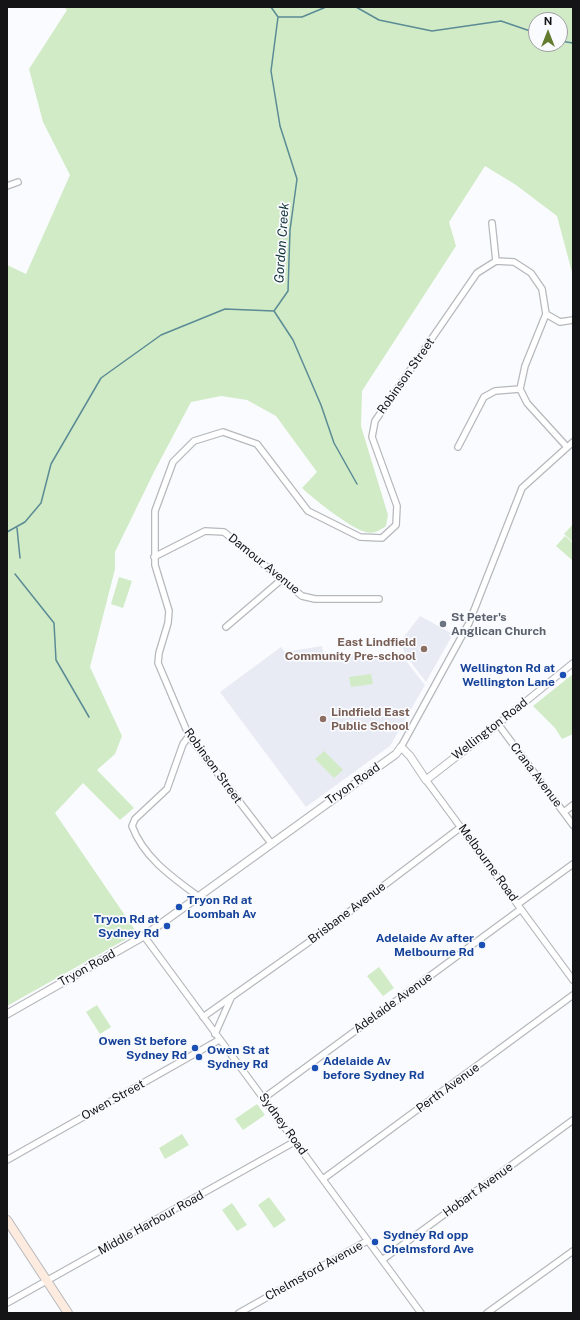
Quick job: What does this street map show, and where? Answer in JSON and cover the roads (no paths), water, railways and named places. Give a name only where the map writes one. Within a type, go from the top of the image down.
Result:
[{"type":"main road","points":[[7,1220],[68,1313]]},
{"type":"street","points":[[7,186],[18,182]]},
{"type":"street","points":[[492,223],[496,261],[514,262],[531,273],[542,289],[546,314],[525,366],[520,389],[527,403],[567,446]]},
{"type":"street","name":"Robinson Street","points":[[271,843],[189,736],[158,663],[159,653],[170,611],[154,557],[155,511],[173,462],[194,441],[222,432],[257,444],[308,512],[360,537],[382,538],[396,525],[397,506],[372,437],[374,421],[477,273],[496,261]]},
{"type":"street","points":[[546,314],[560,322],[573,320]]},
{"type":"street","points":[[458,446],[484,397],[495,391],[520,389]]},
{"type":"street","name":"Tryon Road","points":[[7,1014],[144,936],[396,754],[468,623],[522,488],[573,442]]},
{"type":"street","name":"Damour Avenue","points":[[154,557],[205,531],[215,530],[224,532],[302,596],[314,599],[379,599]]},
{"type":"street","points":[[226,627],[282,580]]},
{"type":"street","name":"Wellington Road","points":[[426,780],[573,663]]},
{"type":"street","name":"Crana Avenue","points":[[498,724],[573,825]]},
{"type":"street","points":[[189,736],[183,744],[167,789],[135,819],[132,826],[135,834],[159,867],[199,897]]},
{"type":"street","name":"Melbourne Road","points":[[401,747],[410,756],[573,980]]},
{"type":"street","points":[[564,812],[573,805]]},
{"type":"street","name":"Brisbane Avenue","points":[[203,1017],[316,937],[461,828]]},
{"type":"street","name":"Adelaide Avenue","points":[[264,1098],[520,906],[573,864]]},
{"type":"street","name":"Sydney Road","points":[[144,936],[421,1313]]},
{"type":"street","name":"Perth Avenue","points":[[323,1179],[573,995]]},
{"type":"street","points":[[215,1034],[231,998]]},
{"type":"street","name":"Owen Street","points":[[7,1160],[219,1040]]},
{"type":"street","name":"Hobart Avenue","points":[[382,1260],[573,1120]]},
{"type":"street","name":"Middle Harbour Road","points":[[7,1303],[294,1142]]},
{"type":"street","name":"Chelmsford Avenue","points":[[239,1313],[367,1241]]},
{"type":"street","points":[[487,1313],[572,1254]]},
{"type":"waterway","points":[[271,7],[278,17]]},
{"type":"waterway","name":"Gordon Creek","points":[[7,532],[25,522],[41,503],[51,464],[101,378],[161,335],[225,309],[274,311],[288,291],[290,230],[297,179],[280,126],[271,71],[278,17],[302,17],[326,7]]},
{"type":"waterway","name":"Gordon Creek","points":[[356,7],[379,20],[432,31],[501,21],[528,30]]},
{"type":"waterway","name":"Gordon Creek","points":[[568,42],[573,43]]},
{"type":"waterway","points":[[274,311],[293,340],[321,405],[334,443],[357,484]]},
{"type":"waterway","points":[[17,528],[20,558]]},
{"type":"waterway","points":[[15,574],[54,623],[56,660],[89,717]]},
{"type":"place","name":"St Peter's Anglican Church","points":[[443,624]]},
{"type":"place","name":"East Lindfield Community Pre-school","points":[[424,649]]},
{"type":"place","name":"Wellington Rd at Wellington Lane","points":[[563,675]]},
{"type":"place","name":"Lindfield East Public School","points":[[323,719]]},
{"type":"place","name":"Tryon Rd at Loombah Av","points":[[179,907]]},
{"type":"place","name":"Tryon Rd at Sydney Rd","points":[[167,926]]},
{"type":"place","name":"Adelaide Av after Melbourne Rd","points":[[482,945]]},
{"type":"place","name":"Owen St before Sydney Rd","points":[[195,1048]]},
{"type":"place","name":"Owen St at Sydney Rd","points":[[199,1057]]},
{"type":"place","name":"Adelaide Av before Sydney Rd","points":[[315,1068]]},
{"type":"place","name":"Sydney Rd opp Chelmsford Ave","points":[[375,1242]]}]
